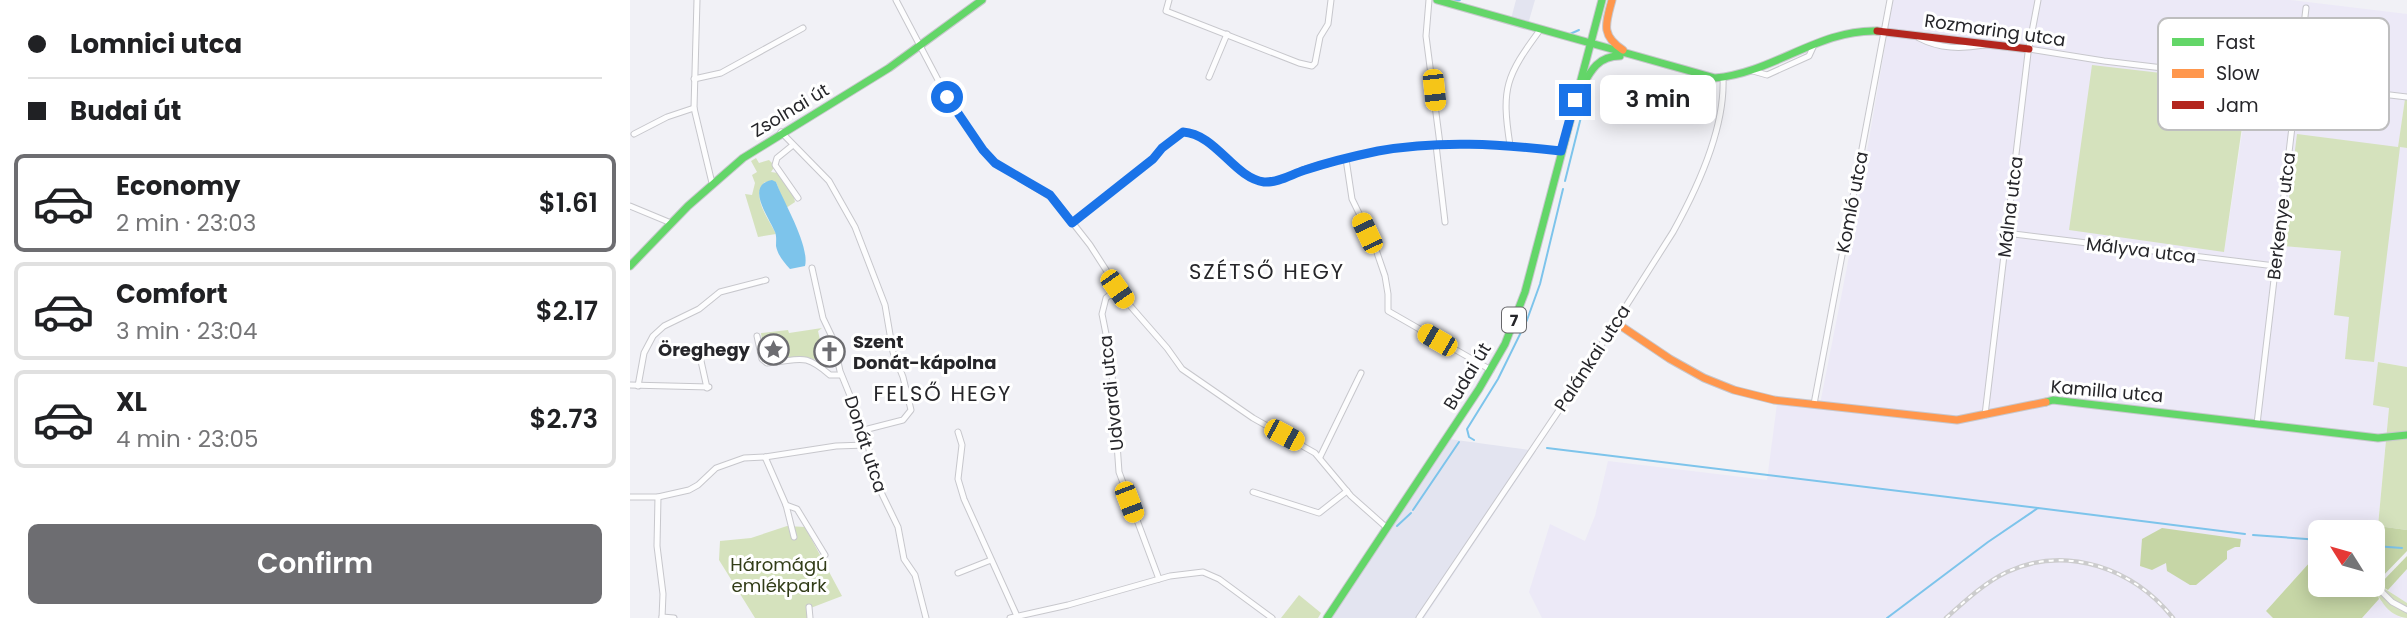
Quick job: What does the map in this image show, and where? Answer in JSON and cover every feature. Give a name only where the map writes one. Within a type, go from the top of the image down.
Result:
[{"type":"street","points":[[697,0],[694,108],[712,183]]},
{"type":"street","points":[[896,0],[947,97],[987,154],[995,163],[1050,195],[1143,323],[1187,373],[1253,418],[1301,443],[1320,457],[1347,491],[1387,528]]},
{"type":"street","name":"Zsolnai út","points":[[630,266],[712,183],[743,158],[781,132],[868,82],[982,0]]},
{"type":"street","points":[[1169,0],[1166,11],[1312,66],[1320,37],[1328,24],[1331,0]]},
{"type":"street","points":[[1429,0],[1426,36],[1445,222]]},
{"type":"street","name":"Rozmaring utca","points":[[1437,0],[1467,4],[1540,30],[1705,77],[1723,78],[1754,71],[1849,33],[1885,32],[1991,43],[2158,66]]},
{"type":"street","name":"Budai út","points":[[1327,618],[1491,370],[1505,344],[1524,295],[1602,0]]},
{"type":"street","points":[[1612,0],[1606,34],[1614,45],[1636,57]]},
{"type":"street","name":"Komló utca","points":[[1814,404],[1890,0]]},
{"type":"street","name":"Málna utca","points":[[1985,415],[2029,49],[2038,0]]},
{"type":"street","name":"Berkenye utca","points":[[2305,18],[2306,8]]},
{"type":"street","points":[[694,79],[722,73],[803,28]]},
{"type":"street","points":[[1510,145],[1504,107],[1509,81],[1519,58],[1540,30]]},
{"type":"street","points":[[1209,77],[1227,34]]},
{"type":"street","points":[[1575,100],[1600,59],[1611,56],[1636,57]]},
{"type":"street","name":"Palánkai utca","points":[[1419,618],[1574,388],[1669,240],[1687,205],[1719,119],[1723,101],[1723,78]]},
{"type":"street","name":"Rozmaring utca","points":[[2389,95],[2407,97]]},
{"type":"street","points":[[634,134],[667,117],[694,108]]},
{"type":"street","name":"Berkenye utca","points":[[2257,424],[2292,130]]},
{"type":"street","points":[[781,132],[835,191],[855,227],[885,305],[893,352],[908,393],[911,410],[903,420],[864,430]]},
{"type":"street","points":[[1072,223],[1183,132],[1199,136],[1244,172],[1262,181],[1276,181],[1306,169],[1380,151],[1438,144],[1510,145],[1561,151]]},
{"type":"street","points":[[793,145],[777,158],[775,165],[798,198]]},
{"type":"street","points":[[1346,159],[1352,199],[1374,244],[1385,276],[1388,311],[1491,370]]},
{"type":"street","points":[[630,206],[671,223]]},
{"type":"street","name":"Mályva utca","points":[[2006,233],[2275,266]]},
{"type":"street","name":"Donát utca","points":[[812,268],[820,308],[833,339],[841,375],[864,430],[866,445],[882,494],[898,527],[904,559],[915,575],[926,618]]},
{"type":"street","points":[[638,386],[643,353],[653,336],[664,326],[699,309],[720,292],[766,280]]},
{"type":"street","name":"Udvardi utca","points":[[1117,289],[1106,298],[1102,314],[1111,359],[1119,472],[1159,579]]},
{"type":"street","name":"Kamilla utca","points":[[1615,322],[1684,367],[1725,387],[1765,398],[1946,419],[1967,419],[2053,400],[2378,438],[2407,435]]},
{"type":"street","points":[[757,336],[762,359],[767,363],[791,359],[811,360],[830,375],[841,375]]},
{"type":"street","points":[[630,385],[708,388],[699,352]]},
{"type":"street","points":[[1320,457],[1361,373]]},
{"type":"street","points":[[958,432],[962,445],[958,479],[970,516],[1014,617],[1068,605],[1181,573],[1210,574],[1272,618]]},
{"type":"street","points":[[630,497],[658,497],[694,488],[716,468],[739,459],[836,446],[866,445]]},
{"type":"street","points":[[765,457],[786,505],[794,537]]},
{"type":"street","points":[[1253,492],[1319,513],[1347,491]]},
{"type":"street","points":[[658,497],[656,538],[663,594],[662,617],[674,618]]},
{"type":"street","points":[[786,505],[797,509],[825,555]]},
{"type":"street","points":[[792,526],[807,524]]},
{"type":"street","points":[[958,573],[991,560]]},
{"type":"street","points":[[2385,595],[2407,610]]},
{"type":"street","points":[[809,607],[810,618]]},
{"type":"shaded area","points":[[1516,0],[1535,0],[1528,24],[1511,19]]},
{"type":"shaded area","points":[[1893,0],[2291,0],[2407,14],[2407,100],[2398,147],[2284,246],[2341,251],[2334,314],[2350,317],[2345,359],[2400,147],[2407,148],[2407,367],[2378,362],[2389,407],[2379,520],[2308,520],[2308,564],[2266,611],[2273,618],[1542,618],[1529,592],[1550,524],[1585,541],[1595,516],[1608,461],[1767,480],[1777,404],[1819,409],[1847,267]],"holes":[[[2158,18],[2389,18],[2389,130],[2243,130],[2224,252],[2092,66],[2158,73]],[[2241,539],[2227,551],[2166,563]]]},
{"type":"shaded area","points":[[1449,439],[1536,451],[1424,618],[1332,618]]},
{"type":"shaded area","points":[[2407,569],[2407,603],[2388,590]]},
{"type":"shaded area","points":[[2379,599],[2391,612],[2402,618],[2362,618]]},
{"type":"green space","points":[[2092,65],[2158,73],[2158,130],[2242,130],[2224,252],[2069,230]]},
{"type":"green space","points":[[2405,99],[2407,148],[2400,147],[2374,362],[2345,359],[2349,317],[2334,315],[2341,251],[2283,246],[2297,134],[2398,147]]},
{"type":"green space","points":[[756,158],[759,163],[769,160],[775,166],[771,172],[778,173],[793,193],[795,202],[786,208],[776,182],[765,182],[759,194],[760,201],[776,234],[758,237],[745,194],[752,195],[755,183],[752,175],[757,172],[751,161]]},
{"type":"green space","points":[[822,328],[818,331],[820,340],[825,339],[832,363],[830,365],[807,357],[769,361],[764,357],[761,333],[788,330],[789,333]]},
{"type":"green space","points":[[2378,362],[2407,367],[2407,530],[2385,527],[2385,520],[2379,520],[2389,408],[2373,405]]},
{"type":"green space","name":"Háromágú emlékpark","points":[[787,526],[805,527],[842,596],[808,609],[808,618],[755,618],[719,560],[720,541],[751,538]]},
{"type":"green space","points":[[2385,527],[2407,530],[2407,551],[2385,574]]},
{"type":"green space","points":[[2162,528],[2241,539],[2240,547],[2227,551],[2227,559],[2196,585],[2190,585],[2167,571],[2166,563],[2152,570],[2140,566],[2142,539]]},
{"type":"green space","points":[[2407,556],[2407,569],[2388,590],[2385,588],[2385,579]]},
{"type":"green space","points":[[2308,564],[2308,597],[2379,599],[2362,618],[2273,618],[2266,611]]},
{"type":"green space","points":[[2385,589],[2407,603],[2407,618],[2391,612],[2379,597],[2385,597]]},
{"type":"green space","points":[[1299,595],[1321,613],[1318,618],[1281,618]]},
{"type":"water","points":[[772,180],[776,182],[800,236],[804,247],[805,266],[790,269],[777,250],[776,234],[759,194],[764,183]]},
{"type":"waterway","points":[[1454,1],[1460,0]]},
{"type":"waterway","points":[[1570,34],[1579,30]]},
{"type":"waterway","points":[[1565,181],[1584,105]]},
{"type":"waterway","points":[[1474,440],[1469,437],[1467,429],[1498,379],[1527,320],[1540,284],[1563,189]]},
{"type":"waterway","points":[[765,339],[767,356]]},
{"type":"waterway","points":[[1413,510],[1459,442]]},
{"type":"waterway","points":[[1547,448],[2038,508]]},
{"type":"waterway","points":[[1887,618],[2038,508],[2245,534]]},
{"type":"waterway","points":[[1397,526],[1411,513]]},
{"type":"waterway","points":[[2253,535],[2308,539]]},
{"type":"waterway","points":[[2385,547],[2402,548]]},
{"type":"railway","points":[[1946,618],[1999,576],[2030,564],[2053,560],[2076,561],[2119,575],[2139,586],[2173,618]]},
{"type":"traffic: fast","points":[[630,266],[688,206],[743,158],[889,68],[982,0]]},
{"type":"traffic: fast","points":[[1437,0],[1715,78],[1757,68],[1835,37],[1877,31]]},
{"type":"traffic: fast","points":[[1327,618],[1479,389],[1505,344],[1525,292],[1602,0]]},
{"type":"traffic: fast","points":[[1580,90],[1600,62],[1620,56]]},
{"type":"traffic: fast","points":[[2046,402],[2053,400],[2378,438],[2407,435]]},
{"type":"traffic: slow","points":[[1612,0],[1607,22],[1608,34],[1623,50]]},
{"type":"traffic: slow","points":[[1615,322],[1704,378],[1734,390],[1774,400],[1957,420],[2046,402]]},
{"type":"traffic: jam","points":[[1877,31],[2029,49]]},
{"type":"place","name":"Öreghegy","points":[[773,349]]},
{"type":"place","name":"Szent Donát-kápolna","points":[[830,351]]},
{"type":"district","name":"SZÉTSŐ HEGY","points":[[1267,271]]},
{"type":"district","name":"FELSŐ HEGY","points":[[943,393]]},
{"type":"route","points":[[947,97],[995,163],[1050,195],[1072,223],[1153,159],[1180,133],[1187,131],[1210,143],[1251,177],[1268,182],[1306,169],[1380,151],[1440,144],[1510,145],[1561,151],[1575,100]]}]
